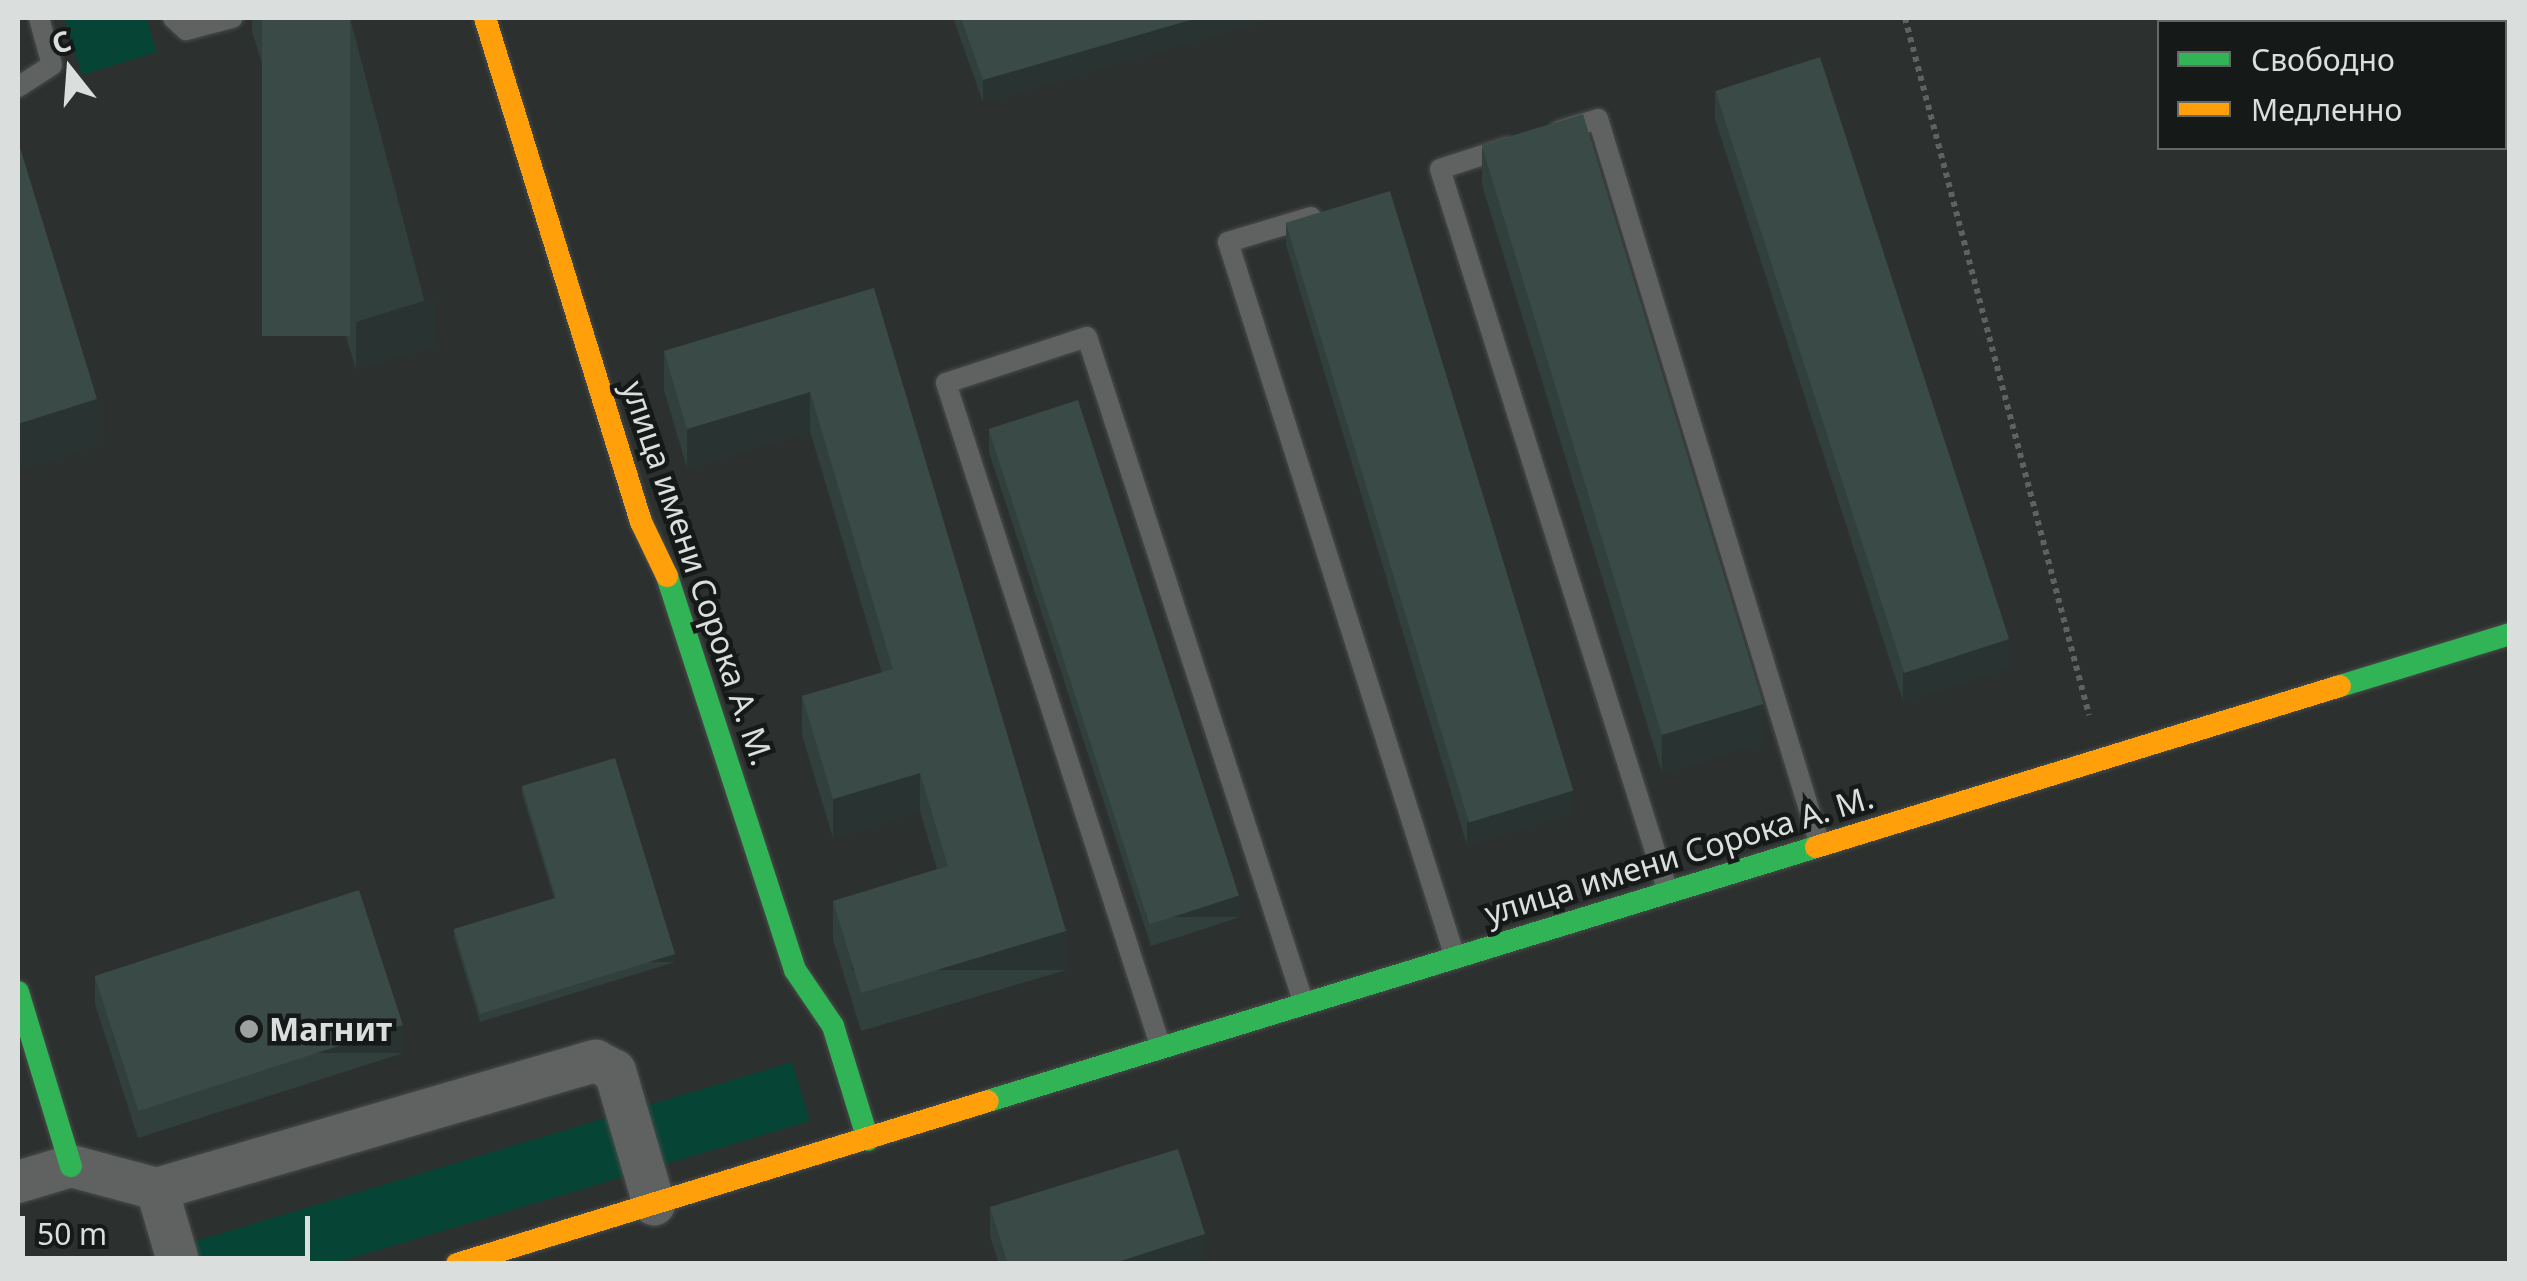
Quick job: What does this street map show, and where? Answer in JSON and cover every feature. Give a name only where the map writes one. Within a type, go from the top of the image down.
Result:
[{"type":"street","name":"улица имени Сорока А. М.","points":[[485,18],[640,522],[685,613],[794,970],[833,1026],[868,1140]]},
{"type":"street","name":"улица имени Сорока А. М.","points":[[457,1264],[1162,1052],[1668,891],[2510,634]]},
{"type":"street","points":[[18,992],[71,1166]]},
{"type":"street","points":[[18,1182],[71,1166],[157,1189],[596,1061],[615,1071],[654,1204]]},
{"type":"street","points":[[157,1189],[180,1264]]},
{"type":"lane","points":[[18,87],[52,66],[39,18]]},
{"type":"lane","points":[[173,18],[186,30],[232,18]]},
{"type":"lane","points":[[1668,891],[1440,169],[1598,119],[1820,845]]},
{"type":"lane","points":[[1332,210],[1228,242],[1456,958]]},
{"type":"lane","points":[[1162,1052],[946,382],[1088,337],[1304,1006]]},
{"type":"path","points":[[1905,18],[2101,760]]},
{"type":"green space","points":[[64,18],[146,18],[157,52],[82,75]]},
{"type":"green space","points":[[792,1062],[810,1121],[335,1263],[119,1264]]},
{"type":"building","points":[[262,18],[350,18],[350,336],[262,336]]},
{"type":"building","points":[[961,18],[1197,18],[983,80]]},
{"type":"building","points":[[1820,57],[2009,639],[1905,673],[1715,91]]},
{"type":"building","points":[[1583,114],[1763,704],[1662,735],[1482,145]]},
{"type":"building","points":[[18,141],[97,399],[18,424]]},
{"type":"building","points":[[1390,191],[1573,791],[1469,822],[1286,223]]},
{"type":"building","points":[[874,288],[1066,931],[861,993],[833,901],[948,866],[920,773],[833,799],[802,696],[893,669],[810,392],[687,429],[664,351]]},
{"type":"building","points":[[1078,400],[1239,896],[1150,925],[989,429]]},
{"type":"building","points":[[615,758],[675,954],[480,1014],[454,929],[556,898],[522,786]]},
{"type":"building","name":"Магнит","points":[[359,890],[403,1025],[138,1111],[95,976]]},
{"type":"building","points":[[1178,1149],[1205,1234],[1111,1264],[1008,1264],[990,1207]]},
{"type":"traffic: fast","points":[[667,576],[795,970],[833,1026],[868,1140]]},
{"type":"traffic: fast","points":[[2340,686],[2510,634]]},
{"type":"traffic: fast","points":[[988,1101],[1816,847]]},
{"type":"traffic: fast","points":[[18,992],[71,1166]]},
{"type":"traffic: slow","points":[[485,18],[641,522],[667,576]]},
{"type":"traffic: slow","points":[[1816,847],[2340,686]]},
{"type":"traffic: slow","points":[[457,1264],[988,1101]]},
{"type":"place","name":"Магнит","points":[[249,1029]]}]
